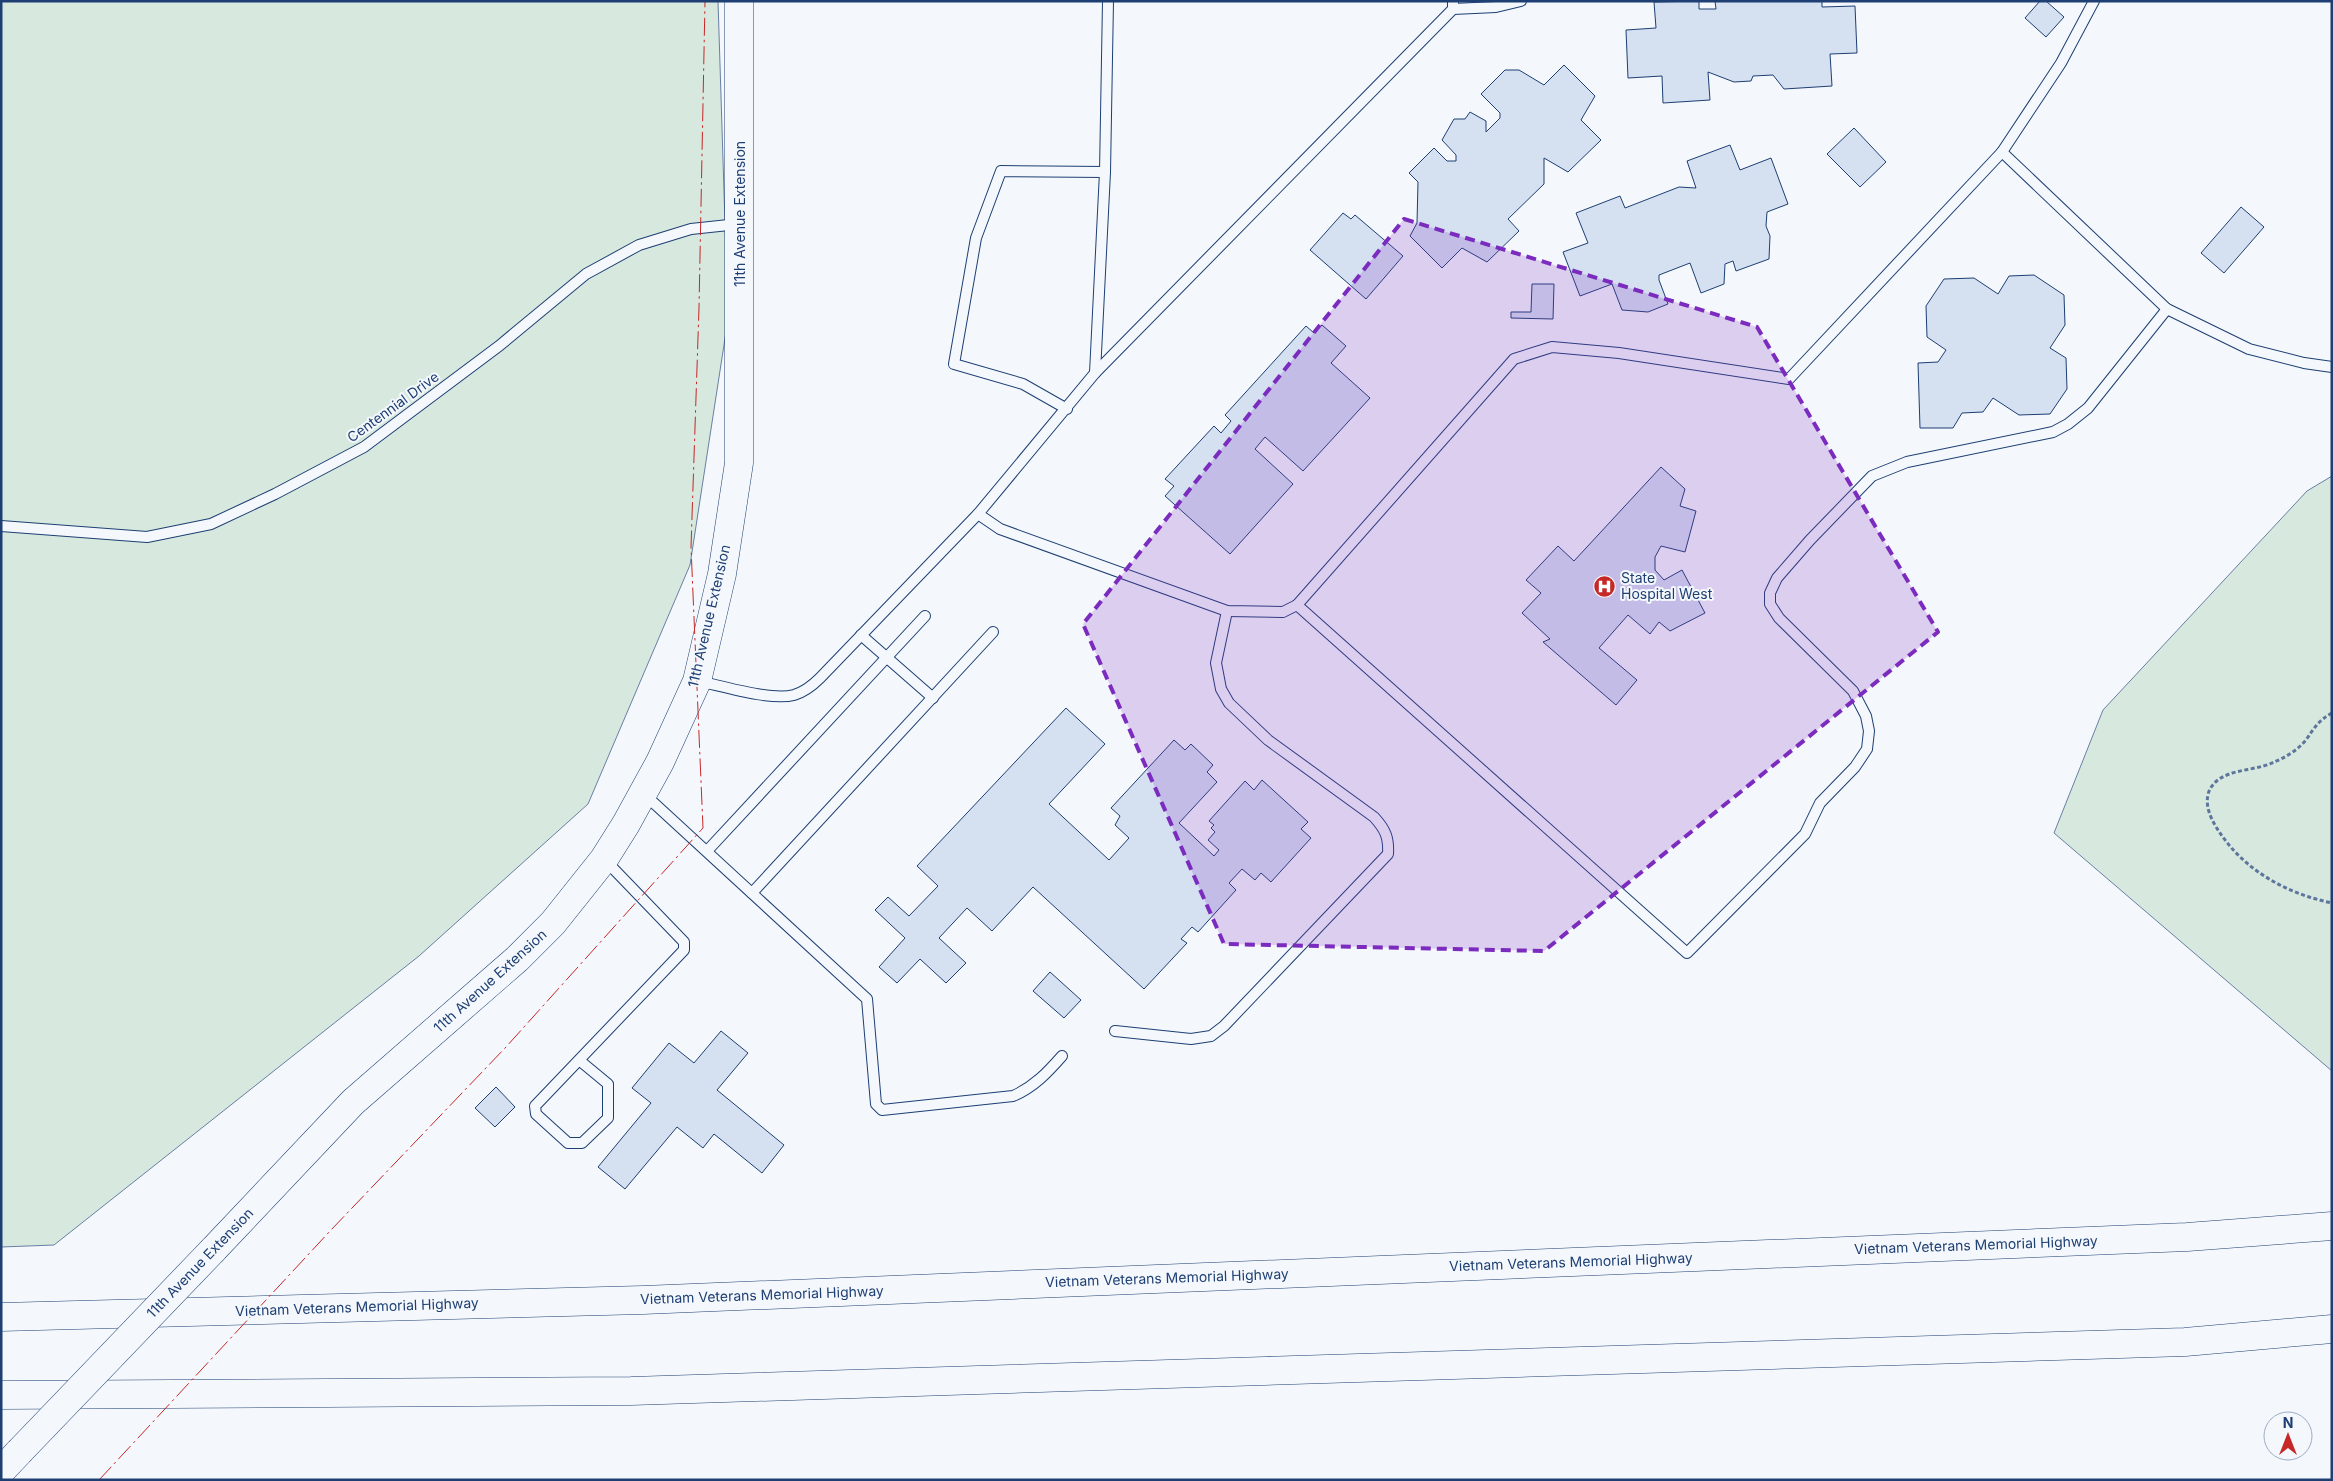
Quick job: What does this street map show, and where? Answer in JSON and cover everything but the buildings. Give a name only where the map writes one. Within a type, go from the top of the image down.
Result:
[{"type":"main road","name":"11th Avenue Extension","points":[[10,1462],[353,1102],[517,959],[553,924],[604,859],[644,793],[697,681],[722,574],[739,463],[740,1]]},
{"type":"main road","name":"Vietnam Veterans Memorial Highway","points":[[1,1317],[673,1298],[2187,1237],[2332,1226]]},
{"type":"main road","points":[[1,1395],[641,1391],[2185,1342],[2332,1329]]},
{"type":"lane","points":[[1095,373],[1105,172],[1108,1]]},
{"type":"lane","points":[[697,681],[778,697],[795,694],[820,678],[978,514],[1095,373],[1453,5],[1496,7],[1521,1]]},
{"type":"lane","points":[[978,514],[1000,529],[1227,610],[1282,612],[1297,605],[1514,359],[1552,347],[1620,353],[1789,380],[2002,152],[2061,63],[2094,1]]},
{"type":"lane","points":[[2002,152],[2167,309],[2249,349],[2304,363],[2332,367]]},
{"type":"lane","points":[[1067,409],[1022,384],[954,364],[976,238],[1001,171],[1105,172]]},
{"type":"lane","name":"Centennial Drive","points":[[1,526],[147,537],[211,524],[275,494],[364,447],[499,346],[586,274],[639,244],[691,229],[740,223]]},
{"type":"lane","points":[[1297,605],[1687,953],[1805,834],[1820,803],[1855,767],[1867,749],[1868,732],[1866,716],[1853,691],[1779,618],[1770,604],[1770,593],[1777,578],[1817,532],[1872,476],[1907,462],[2053,432],[2068,424],[2088,408],[2167,309]]},
{"type":"lane","points":[[1115,1032],[1191,1039],[1211,1036],[1224,1026],[1388,854],[1389,839],[1383,827],[1374,816],[1268,740],[1229,704],[1221,689],[1216,663],[1227,610]]},
{"type":"lane","points":[[707,851],[925,616]]},
{"type":"lane","points":[[752,893],[993,632]]},
{"type":"lane","points":[[861,635],[933,698]]},
{"type":"lane","points":[[644,793],[867,999],[876,1104],[882,1110],[1013,1096],[1025,1091],[1062,1056]]},
{"type":"lane","points":[[579,1060],[608,1084],[608,1118],[582,1143],[568,1143],[536,1114],[535,1106],[684,950],[685,946],[684,942],[604,859]]},
{"type":"path","points":[[2332,713],[2321,720],[2305,741],[2289,755],[2254,769],[2230,773],[2218,781],[2210,790],[2207,803],[2210,816],[2221,835],[2237,856],[2259,874],[2311,899],[2332,903]]},
{"type":"highlighted area","points":[[1404,219],[1757,327],[1938,632],[1544,951],[1224,944],[1083,624]]},
{"type":"shaded area","points":[[1,1],[718,1],[728,319],[690,565],[588,804],[419,956],[54,1245],[1,1247]]},
{"type":"shaded area","points":[[2332,476],[2332,1071],[2054,833],[2103,710],[2307,491]]},
{"type":"power","points":[[99,1480],[331,1230],[506,1047],[703,828],[691,547],[699,308],[705,1]]},
{"type":"place","name":"State Hospital West","points":[[1605,586]]}]
